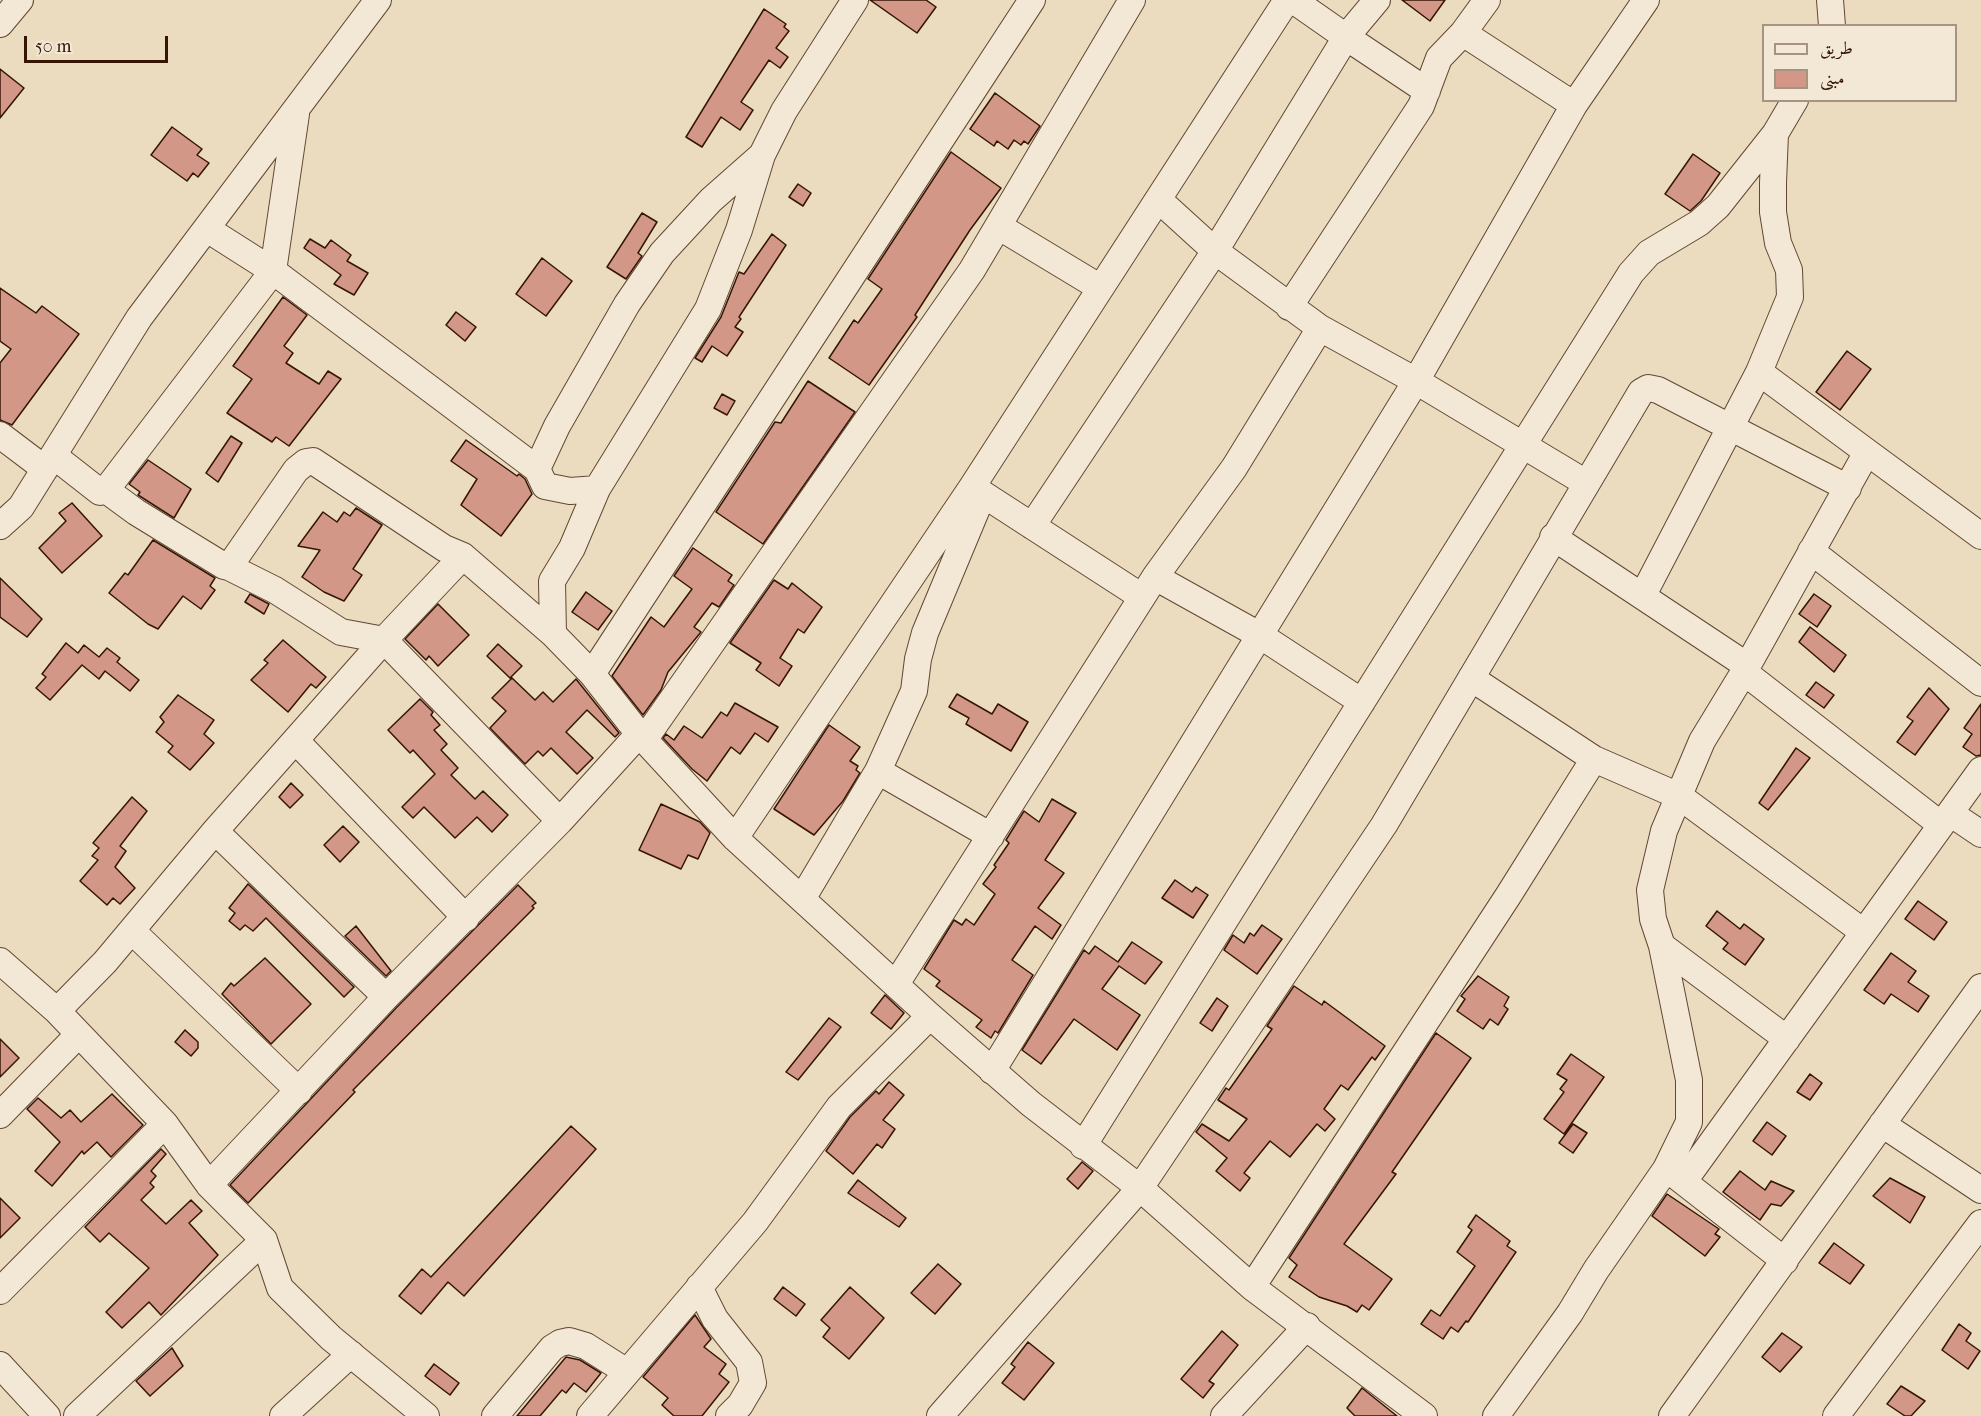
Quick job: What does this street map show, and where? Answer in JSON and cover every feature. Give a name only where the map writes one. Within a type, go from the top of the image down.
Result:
[{"type":"street","points":[[0,24],[20,0]]},
{"type":"street","points":[[0,526],[21,507],[139,318],[297,111],[378,0]]},
{"type":"street","points":[[553,634],[552,581],[572,548],[597,489],[708,309],[739,230],[762,155],[784,111],[855,0]]},
{"type":"street","points":[[592,674],[1032,0]]},
{"type":"street","points":[[209,1185],[386,997],[641,737],[972,270],[1132,0]]},
{"type":"street","points":[[735,838],[977,490],[1099,287],[1160,201],[1287,0]]},
{"type":"street","points":[[1293,0],[1427,91]]},
{"type":"street","points":[[1032,526],[1215,251],[1346,37],[1377,0]]},
{"type":"street","points":[[992,1071],[1416,381],[1574,105],[1646,0]]},
{"type":"street","points":[[1830,0],[1832,24]]},
{"type":"street","points":[[1289,307],[1421,106],[1439,58],[1463,33],[1485,1]]},
{"type":"street","points":[[1463,33],[1574,105]]},
{"type":"street","points":[[1083,1146],[1631,273],[1649,254],[1699,223],[1718,206],[1776,134],[1795,102]]},
{"type":"street","points":[[0,435],[100,492],[106,490],[273,271],[297,111]]},
{"type":"street","points":[[1643,595],[1759,372],[1790,297],[1789,270],[1778,243],[1773,212],[1776,134]]},
{"type":"street","points":[[537,469],[557,426],[627,304],[662,253],[711,200],[762,155]]},
{"type":"street","points":[[1160,201],[1215,251],[1320,328],[1416,381],[1586,483]]},
{"type":"street","points":[[998,226],[1099,287]]},
{"type":"street","points":[[207,229],[273,271],[537,469],[545,486],[570,491],[597,489]]},
{"type":"street","points":[[896,984],[1149,587],[1234,468],[1320,328]]},
{"type":"street","points":[[1759,372],[1981,536]]},
{"type":"street","points":[[940,1416],[1140,1188],[1384,825],[1641,392],[1648,388],[1658,390],[1848,488]]},
{"type":"street","points":[[1675,1175],[1689,1122],[1689,1080],[1662,946],[1653,919],[1650,890],[1664,831],[1702,741],[1867,452]]},
{"type":"street","points":[[229,567],[296,470],[306,462],[314,461],[444,548],[463,556],[553,634],[592,674],[641,737],[735,838],[930,1016],[1083,1146],[1140,1188],[1252,1287],[1307,1326],[1424,1416]]},
{"type":"street","points":[[106,490],[136,512],[229,567],[275,590],[341,632],[384,640],[560,821]]},
{"type":"street","points":[[977,490],[1032,526],[1149,587],[1261,636],[1362,702]]},
{"type":"street","points":[[802,899],[878,771],[914,691],[918,659],[925,633],[977,490]]},
{"type":"street","points":[[1553,537],[1643,595],[1945,819],[1981,834]]},
{"type":"street","points":[[1811,552],[1981,683]]},
{"type":"street","points":[[57,1011],[105,962],[215,831],[384,640],[463,556]]},
{"type":"street","points":[[1471,678],[1594,759],[1679,796],[1863,931]]},
{"type":"street","points":[[296,741],[466,918]]},
{"type":"street","points":[[1252,1287],[1508,896],[1594,759]]},
{"type":"street","points":[[1496,1416],[1570,1313],[1596,1270],[1787,1039],[1981,770]]},
{"type":"street","points":[[878,771],[991,836]]},
{"type":"street","points":[[215,831],[386,997]]},
{"type":"street","points":[[132,931],[299,1091]]},
{"type":"street","points":[[1662,946],[1787,1039]]},
{"type":"street","points":[[0,961],[57,1011],[165,1124],[209,1185],[264,1240],[280,1288],[351,1354],[426,1416]]},
{"type":"street","points":[[1672,1416],[1981,987]]},
{"type":"street","points":[[590,1416],[755,1222],[839,1107],[930,1016]]},
{"type":"street","points":[[0,1116],[79,1034]]},
{"type":"street","points":[[0,1291],[165,1124]]},
{"type":"street","points":[[1882,1124],[1981,1190]]},
{"type":"street","points":[[1675,1175],[1785,1261]]},
{"type":"street","points":[[1836,1416],[1981,1223]]},
{"type":"street","points":[[79,1415],[264,1240]]},
{"type":"street","points":[[699,1287],[715,1319],[749,1362],[753,1383],[740,1405],[729,1416]]},
{"type":"street","points":[[1224,1416],[1307,1326]]},
{"type":"street","points":[[495,1416],[552,1348],[560,1343],[569,1341],[586,1346],[627,1372]]},
{"type":"street","points":[[283,1416],[351,1354]]},
{"type":"street","points":[[0,1365],[47,1416]]},
{"type":"building","points":[[870,0],[926,0],[936,7],[917,33]]},
{"type":"building","points":[[1402,0],[1445,0],[1430,21]]},
{"type":"building","points":[[764,9],[786,24],[784,27],[789,31],[776,48],[788,57],[780,68],[769,60],[741,102],[753,110],[740,130],[721,117],[702,147],[686,137]]},
{"type":"building","points":[[0,69],[24,88],[0,118]]},
{"type":"building","points":[[995,93],[1040,126],[1028,144],[1024,141],[1021,145],[1014,140],[1008,149],[997,141],[994,146],[970,129]]},
{"type":"building","points":[[172,127],[202,149],[197,155],[209,163],[198,177],[193,173],[187,181],[151,155]]},
{"type":"building","points":[[951,152],[1001,188],[970,230],[915,315],[917,317],[869,385],[829,358],[854,320],[858,323],[882,289],[868,279]]},
{"type":"building","points":[[1693,154],[1720,173],[1701,201],[1690,211],[1665,194]]},
{"type":"building","points":[[798,184],[811,193],[803,206],[789,197]]},
{"type":"building","points":[[642,213],[657,222],[638,253],[642,256],[626,279],[607,267]]},
{"type":"building","points":[[772,234],[786,245],[739,317],[741,319],[735,327],[743,332],[727,356],[712,346],[702,362],[695,358],[721,317],[739,272],[744,274]]},
{"type":"building","points":[[310,239],[325,248],[331,240],[351,255],[347,261],[368,273],[354,295],[334,284],[341,275],[304,248]]},
{"type":"building","points":[[542,258],[572,281],[546,316],[516,294]]},
{"type":"building","points":[[0,288],[36,313],[42,306],[79,334],[12,425],[0,420],[0,363],[11,349],[0,341]]},
{"type":"building","points":[[283,297],[307,315],[284,346],[293,353],[286,363],[319,384],[328,371],[341,379],[289,446],[276,437],[272,442],[227,413],[252,379],[233,366]]},
{"type":"building","points":[[456,312],[476,327],[465,341],[446,325]]},
{"type":"building","points":[[1847,351],[1871,369],[1840,410],[1816,392]]},
{"type":"building","points":[[808,381],[855,412],[763,544],[716,512],[775,422],[781,423]]},
{"type":"building","points":[[722,394],[735,401],[727,415],[714,408]]},
{"type":"building","points":[[231,436],[242,443],[218,482],[206,473]]},
{"type":"building","points":[[466,440],[517,476],[519,474],[525,479],[532,494],[501,536],[461,505],[477,479],[451,461]]},
{"type":"building","points":[[148,460],[191,489],[174,518],[138,495],[140,492],[129,484]]},
{"type":"building","points":[[72,503],[102,536],[62,573],[39,548],[66,521],[59,513]]},
{"type":"building","points":[[356,508],[382,525],[353,569],[362,575],[344,601],[324,592],[302,577],[320,550],[298,546],[323,512],[337,522],[344,512],[350,516]]},
{"type":"building","points":[[153,540],[215,578],[210,586],[215,590],[201,609],[183,596],[158,629],[148,624],[109,593],[125,573],[128,575]]},
{"type":"building","points":[[693,548],[732,575],[728,581],[734,585],[719,607],[712,603],[694,627],[701,632],[668,672],[661,690],[643,715],[612,676],[651,617],[664,627],[692,589],[674,576]]},
{"type":"building","points":[[0,578],[42,619],[27,637],[0,617]]},
{"type":"building","points":[[774,580],[788,589],[792,583],[822,607],[804,633],[798,629],[780,658],[792,666],[779,686],[756,670],[761,663],[730,643]]},
{"type":"building","points":[[586,592],[612,611],[598,630],[572,612]]},
{"type":"building","points":[[250,594],[269,604],[264,614],[245,602]]},
{"type":"building","points":[[1814,594],[1831,606],[1817,627],[1799,614]]},
{"type":"building","points":[[438,604],[469,635],[438,666],[429,656],[426,660],[405,639]]},
{"type":"building","points":[[1810,627],[1846,655],[1834,672],[1799,642]]},
{"type":"building","points":[[283,640],[326,677],[316,688],[311,684],[288,712],[251,680],[268,663],[264,660]]},
{"type":"building","points":[[66,643],[78,653],[84,645],[99,657],[107,648],[120,658],[117,662],[139,680],[130,691],[105,671],[99,679],[82,665],[50,700],[36,688],[46,677],[42,674]]},
{"type":"building","points":[[498,644],[522,666],[510,678],[487,656]]},
{"type":"building","points":[[512,678],[535,700],[543,692],[553,702],[576,679],[619,733],[615,737],[587,710],[566,732],[593,758],[577,774],[551,748],[543,756],[538,751],[525,764],[490,728],[506,711],[492,698]]},
{"type":"building","points":[[1816,682],[1834,695],[1824,708],[1806,695]]},
{"type":"building","points":[[1929,688],[1949,709],[1915,755],[1897,742],[1913,721],[1907,717]]},
{"type":"building","points":[[957,694],[992,714],[998,704],[1028,722],[1011,751],[966,724],[969,718],[949,707]]},
{"type":"building","points":[[178,695],[214,720],[204,734],[214,743],[190,770],[168,752],[173,746],[156,732],[164,722],[160,717]]},
{"type":"building","points":[[420,699],[433,712],[431,715],[440,725],[434,730],[447,744],[441,750],[458,768],[451,775],[475,799],[483,791],[508,815],[492,832],[477,817],[455,838],[424,807],[413,818],[402,807],[435,774],[413,750],[410,753],[388,730]]},
{"type":"building","points":[[735,703],[778,727],[768,742],[755,733],[740,754],[731,747],[707,781],[692,769],[663,738],[666,734],[674,740],[684,726],[702,738],[721,712],[727,716]]},
{"type":"building","points":[[1981,704],[1981,755],[1976,756],[1963,747],[1972,734],[1964,728]]},
{"type":"building","points":[[829,725],[860,747],[850,761],[858,766],[856,770],[860,773],[843,801],[814,835],[774,809]]},
{"type":"building","points":[[1796,748],[1810,758],[1768,810],[1759,803]]},
{"type":"building","points":[[291,783],[303,795],[290,808],[279,797]]},
{"type":"building","points":[[132,797],[147,811],[120,846],[126,851],[115,867],[135,888],[120,904],[113,898],[107,905],[80,881],[98,860],[92,856],[99,848],[93,843]]},
{"type":"building","points":[[1052,799],[1076,813],[1045,860],[1064,873],[1038,908],[1061,925],[1052,939],[1035,926],[1012,960],[1033,975],[998,1033],[995,1031],[991,1038],[976,1027],[982,1020],[936,986],[940,981],[924,969],[954,920],[962,925],[966,919],[974,925],[995,894],[983,884],[996,867],[994,865],[1009,843],[1006,840],[1024,811],[1039,822]]},
{"type":"building","points":[[661,804],[700,822],[710,833],[698,859],[688,855],[681,869],[639,850]]},
{"type":"building","points":[[343,826],[359,842],[340,862],[324,845]]},
{"type":"building","points":[[1175,880],[1192,892],[1196,887],[1208,895],[1193,918],[1162,898]]},
{"type":"building","points":[[248,884],[354,987],[344,997],[266,918],[253,931],[245,925],[240,930],[229,921],[235,913],[229,908]]},
{"type":"building","points":[[518,885],[536,903],[532,906],[534,908],[353,1090],[355,1092],[248,1203],[230,1185],[397,1007]]},
{"type":"building","points":[[1918,901],[1947,922],[1934,940],[1905,919]]},
{"type":"building","points":[[1717,911],[1740,929],[1744,924],[1764,939],[1745,965],[1723,949],[1728,943],[1706,926]]},
{"type":"building","points":[[1262,925],[1282,939],[1257,974],[1224,950],[1233,935],[1244,943],[1250,933],[1254,936]]},
{"type":"building","points":[[356,926],[391,971],[386,976],[345,936]]},
{"type":"building","points":[[1132,942],[1162,962],[1145,984],[1119,966],[1102,989],[1140,1015],[1117,1050],[1074,1019],[1041,1064],[1022,1050],[1084,950],[1089,954],[1095,946],[1118,962]]},
{"type":"building","points":[[1891,953],[1916,971],[1908,982],[1929,996],[1918,1012],[1891,994],[1884,1004],[1864,990]]},
{"type":"building","points":[[265,958],[311,1004],[271,1044],[222,994],[231,983],[234,986]]},
{"type":"building","points":[[1478,976],[1509,997],[1504,1006],[1508,1009],[1498,1025],[1490,1019],[1483,1029],[1457,1011],[1465,999],[1461,996]]},
{"type":"building","points":[[1294,986],[1322,1005],[1324,1001],[1385,1046],[1375,1060],[1372,1057],[1348,1090],[1341,1085],[1324,1109],[1335,1119],[1325,1131],[1317,1124],[1290,1157],[1270,1141],[1244,1173],[1250,1178],[1240,1191],[1216,1171],[1227,1158],[1196,1132],[1202,1124],[1229,1141],[1247,1119],[1218,1100],[1226,1088],[1229,1090],[1272,1029],[1267,1026]]},
{"type":"building","points":[[885,995],[904,1013],[891,1029],[871,1013]]},
{"type":"building","points":[[1217,998],[1228,1006],[1212,1031],[1200,1023]]},
{"type":"building","points":[[829,1018],[841,1027],[798,1080],[786,1072]]},
{"type":"building","points":[[185,1030],[198,1042],[198,1048],[191,1056],[175,1042]]},
{"type":"building","points":[[1436,1033],[1471,1058],[1392,1172],[1396,1174],[1344,1244],[1392,1279],[1369,1310],[1362,1305],[1357,1312],[1347,1306],[1319,1297],[1289,1277],[1297,1265],[1289,1258]]},
{"type":"building","points":[[0,1039],[19,1058],[0,1077]]},
{"type":"building","points":[[1571,1054],[1604,1077],[1564,1134],[1544,1119],[1564,1092],[1560,1089],[1567,1080],[1557,1074]]},
{"type":"building","points":[[1810,1074],[1822,1083],[1810,1100],[1797,1092]]},
{"type":"building","points":[[889,1082],[904,1095],[883,1120],[895,1129],[882,1148],[877,1144],[853,1174],[826,1151],[850,1117],[876,1091],[879,1094]]},
{"type":"building","points":[[112,1094],[143,1125],[111,1157],[97,1142],[84,1154],[82,1151],[52,1186],[35,1171],[60,1142],[27,1109],[38,1098],[61,1118],[70,1110],[81,1122]]},
{"type":"building","points":[[1767,1122],[1786,1136],[1772,1155],[1753,1141]]},
{"type":"building","points":[[1573,1124],[1587,1133],[1573,1153],[1559,1143]]},
{"type":"building","points":[[571,1126],[596,1149],[464,1296],[448,1282],[421,1314],[399,1296],[422,1269],[431,1277]]},
{"type":"building","points":[[161,1149],[166,1154],[151,1171],[156,1176],[150,1183],[154,1187],[141,1200],[166,1224],[191,1200],[202,1211],[189,1223],[218,1255],[161,1315],[149,1302],[122,1328],[106,1312],[149,1268],[109,1233],[100,1242],[85,1227]]},
{"type":"building","points":[[1082,1162],[1093,1171],[1078,1189],[1067,1179]]},
{"type":"building","points":[[1740,1171],[1765,1190],[1771,1181],[1794,1191],[1781,1206],[1771,1204],[1760,1220],[1723,1192]]},
{"type":"building","points":[[1890,1178],[1925,1197],[1910,1223],[1873,1196]]},
{"type":"building","points":[[858,1180],[906,1218],[899,1227],[848,1193]]},
{"type":"building","points":[[1667,1194],[1719,1229],[1715,1234],[1720,1237],[1705,1256],[1652,1216]]},
{"type":"building","points":[[0,1198],[20,1218],[0,1238]]},
{"type":"building","points":[[1476,1215],[1510,1241],[1507,1246],[1516,1252],[1468,1322],[1466,1321],[1458,1332],[1451,1327],[1443,1339],[1421,1324],[1431,1310],[1440,1316],[1475,1266],[1457,1252],[1472,1230],[1468,1227]]},
{"type":"building","points":[[1834,1243],[1864,1265],[1850,1284],[1819,1263]]},
{"type":"building","points":[[938,1264],[961,1284],[935,1314],[911,1293]]},
{"type":"building","points":[[783,1287],[805,1304],[796,1316],[774,1299]]},
{"type":"building","points":[[850,1287],[884,1318],[849,1359],[823,1337],[830,1328],[821,1320]]},
{"type":"building","points":[[695,1315],[711,1339],[704,1347],[726,1364],[719,1374],[729,1382],[702,1416],[674,1416],[662,1405],[668,1398],[643,1377]]},
{"type":"building","points":[[1959,1324],[1971,1333],[1966,1341],[1980,1351],[1968,1369],[1942,1350]]},
{"type":"building","points":[[1222,1331],[1238,1345],[1209,1381],[1214,1384],[1203,1398],[1181,1379]]},
{"type":"building","points":[[1782,1333],[1802,1347],[1780,1372],[1762,1357]]},
{"type":"building","points":[[1028,1342],[1054,1363],[1024,1400],[1002,1383],[1015,1367],[1011,1364]]},
{"type":"building","points":[[172,1348],[183,1366],[150,1396],[136,1381]]},
{"type":"building","points":[[566,1357],[580,1360],[601,1373],[586,1392],[574,1383],[566,1393],[562,1390],[540,1416],[517,1416]]},
{"type":"building","points":[[434,1364],[459,1383],[450,1395],[425,1376]]},
{"type":"building","points":[[1901,1386],[1925,1401],[1911,1416],[1905,1416],[1887,1404]]},
{"type":"building","points":[[1362,1388],[1397,1416],[1355,1416],[1347,1408]]}]
